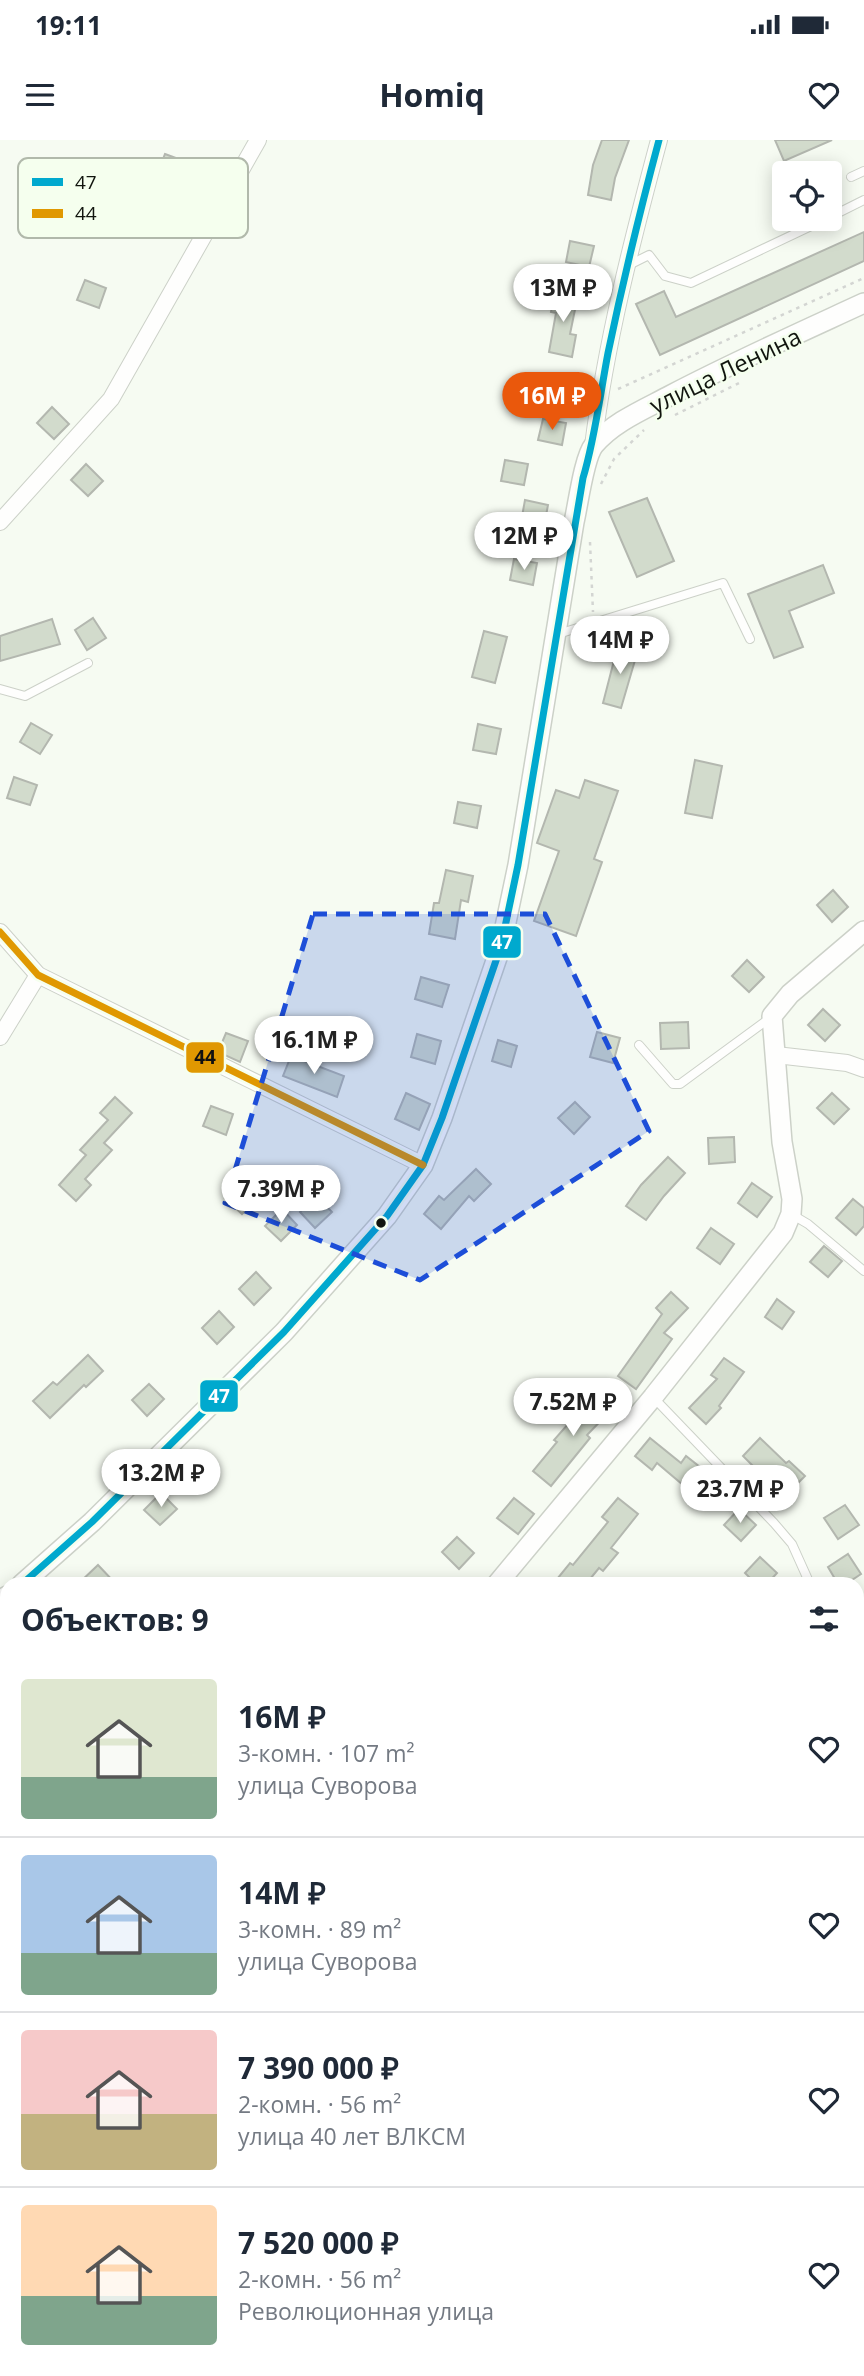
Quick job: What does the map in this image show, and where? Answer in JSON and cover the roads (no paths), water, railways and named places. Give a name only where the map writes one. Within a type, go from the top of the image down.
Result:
[{"type":"street","points":[[248,158],[258,140]]},
{"type":"street","points":[[30,1577],[92,1521],[284,1332],[387,1216],[423,1165],[442,1118],[501,946],[518,864],[583,478],[593,446],[599,398],[626,267],[659,140]]},
{"type":"street","points":[[0,522],[111,399],[202,238]]},
{"type":"street","name":"улица Ленина","points":[[593,446],[613,429],[657,402],[864,303]]},
{"type":"street","points":[[503,1577],[653,1397],[783,1233],[791,1214],[792,1199],[782,1142],[772,1016],[790,994],[864,931]]},
{"type":"street","points":[[0,932],[38,975],[423,1165]]},
{"type":"street","points":[[0,1037],[38,975]]},
{"type":"street","points":[[776,1055],[847,1063],[864,1069]]},
{"type":"lane","points":[[851,177],[864,171]]},
{"type":"lane","points":[[842,211],[864,200]]},
{"type":"lane","points":[[626,267],[649,255],[665,276],[691,283],[801,231]]},
{"type":"lane","points":[[555,635],[723,583],[750,639]]},
{"type":"lane","points":[[0,690],[25,696],[88,663]]},
{"type":"lane","points":[[639,1045],[673,1084],[680,1084],[772,1016]]},
{"type":"lane","points":[[791,1214],[808,1224],[864,1270]]},
{"type":"lane","points":[[653,1397],[774,1523],[792,1545],[807,1577]]}]
